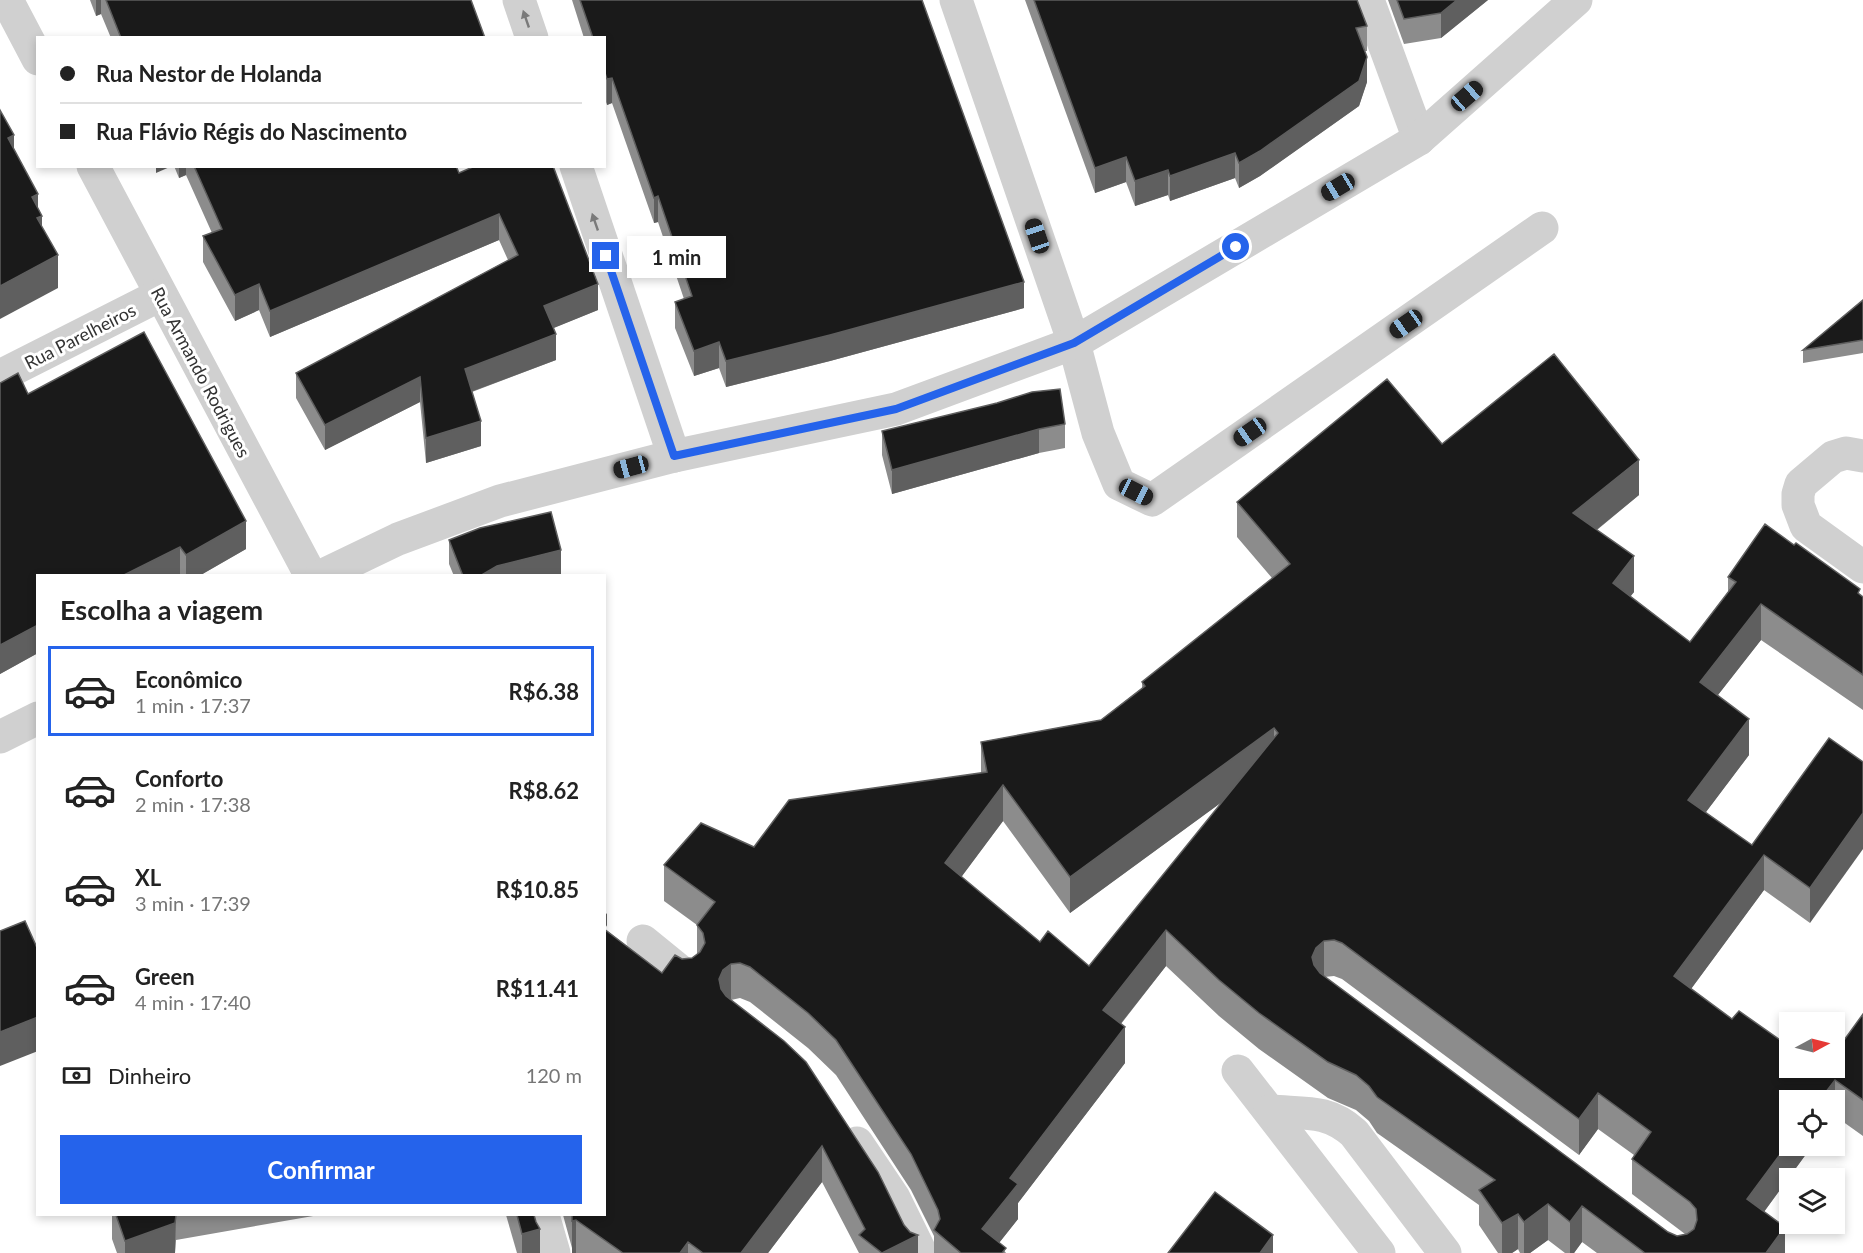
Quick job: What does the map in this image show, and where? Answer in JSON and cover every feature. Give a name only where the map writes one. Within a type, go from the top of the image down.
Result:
[{"type":"street","points":[[7,0],[36,55]]},
{"type":"street","points":[[519,0],[531,36]]},
{"type":"street","points":[[956,0],[1074,343],[1098,434],[1119,484],[1152,500],[1542,228]]},
{"type":"street","points":[[1368,0],[1419,139]]},
{"type":"street","points":[[325,574],[398,539],[500,501],[674,456],[896,409],[1074,343],[1419,139],[1576,0]]},
{"type":"street","name":"Rua Armando Rodrigues","points":[[94,168],[310,574]]},
{"type":"street","points":[[577,168],[674,456]]},
{"type":"street","name":"Rua Parelheiros","points":[[0,376],[160,295]]},
{"type":"street","points":[[1863,456],[1846,453],[1833,457],[1802,484],[1798,494],[1798,505],[1806,526],[1863,567]]},
{"type":"street","points":[[0,737],[36,719]]},
{"type":"street","points":[[643,941],[686,976]]},
{"type":"street","points":[[1239,1071],[1379,1253]]},
{"type":"street","points":[[1270,1111],[1323,1115],[1343,1123],[1354,1133],[1445,1253]]},
{"type":"street","points":[[840,1117],[894,1198],[921,1253]]},
{"type":"street","points":[[543,1216],[554,1253]]},
{"type":"building","points":[[106,0],[471,0],[484,36],[120,36]]},
{"type":"building","points":[[580,0],[922,0],[1024,282],[726,361],[719,342],[694,351],[675,302],[692,296],[658,196],[654,198],[612,78],[607,79],[606,76],[606,36],[592,36]]},
{"type":"building","points":[[1034,0],[1357,0],[1367,26],[1356,28],[1367,57],[1359,81],[1260,151],[1239,163],[1235,153],[1170,176],[1168,170],[1135,181],[1126,157],[1095,168]]},
{"type":"building","points":[[1397,0],[1457,0],[1441,13],[1404,19]]},
{"type":"building","points":[[0,110],[14,135],[8,138],[38,194],[32,197],[42,216],[37,218],[58,255],[0,286]]},
{"type":"building","points":[[195,168],[457,168],[459,173],[470,168],[554,168],[598,284],[544,306],[556,334],[465,369],[481,421],[426,438],[420,377],[325,425],[296,373],[518,255],[499,214],[270,311],[259,284],[235,295],[203,236],[222,229]]},
{"type":"building","points":[[1863,300],[1863,340],[1803,350]]},
{"type":"building","points":[[144,332],[246,521],[186,555],[180,547],[126,574],[36,574],[36,626],[0,645],[0,383],[18,373],[28,394]]},
{"type":"building","points":[[1554,354],[1639,460],[1573,513],[1634,556],[1613,583],[1690,642],[1736,582],[1728,577],[1765,524],[1794,545],[1796,543],[1860,589],[1858,593],[1863,597],[1863,675],[1761,604],[1700,682],[1749,719],[1688,800],[1752,845],[1829,738],[1863,762],[1863,813],[1810,888],[1764,855],[1674,976],[1732,1019],[1739,1011],[1779,1039],[1779,1078],[1845,1078],[1845,1039],[1863,1014],[1863,1100],[1835,1080],[1827,1090],[1779,1090],[1779,1156],[1747,1199],[1779,1223],[1780,1234],[1766,1253],[1645,1253],[1582,1206],[1570,1222],[1548,1204],[1524,1222],[1518,1214],[1502,1223],[1479,1190],[1495,1180],[1377,1097],[1369,1086],[1356,1075],[1328,1062],[1259,1013],[1219,980],[1166,930],[1103,1010],[1125,1027],[1010,1178],[1018,1184],[982,1229],[1006,1248],[1002,1253],[961,1253],[934,1230],[940,1219],[938,1210],[911,1154],[836,1040],[808,1013],[750,967],[740,963],[731,964],[723,970],[719,979],[721,989],[726,996],[784,1041],[806,1062],[878,1172],[904,1225],[910,1232],[918,1235],[882,1253],[859,1235],[865,1229],[822,1146],[741,1253],[703,1253],[688,1242],[680,1253],[623,1253],[576,1220],[572,1221],[572,1216],[606,1216],[606,931],[662,973],[675,955],[682,959],[692,958],[700,952],[705,943],[703,933],[697,925],[715,902],[664,865],[701,823],[754,847],[789,800],[987,772],[981,742],[1101,720],[1145,686],[1142,682],[1290,564],[1237,502],[1387,379],[1442,444]],"holes":[[[1274,728],[1278,733],[1089,966],[1048,931],[1040,942],[945,863],[1003,785],[1070,877]],[[1334,940],[1342,943],[1579,1119],[1598,1093],[1651,1132],[1632,1159],[1690,1202],[1696,1209],[1697,1220],[1694,1229],[1687,1234],[1677,1236],[1668,1232],[1320,973],[1312,957],[1316,948],[1324,941]]]},
{"type":"building","points":[[1060,389],[1065,424],[1039,429],[892,470],[882,431],[997,403],[1032,392]]},
{"type":"building","points":[[551,512],[561,550],[497,566],[483,574],[462,574],[449,540],[480,528]]},
{"type":"building","points":[[25,921],[36,946],[36,1018],[0,1032],[0,931]]},
{"type":"building","points":[[1215,1192],[1273,1235],[1260,1253],[1168,1253]]},
{"type":"building","points":[[116,1216],[176,1216],[175,1223],[125,1241]]},
{"type":"building","points":[[517,1216],[534,1216],[540,1229],[522,1234]]},
{"type":"route","points":[[606,256],[674,456],[896,409],[1074,343],[1236,247]]}]
